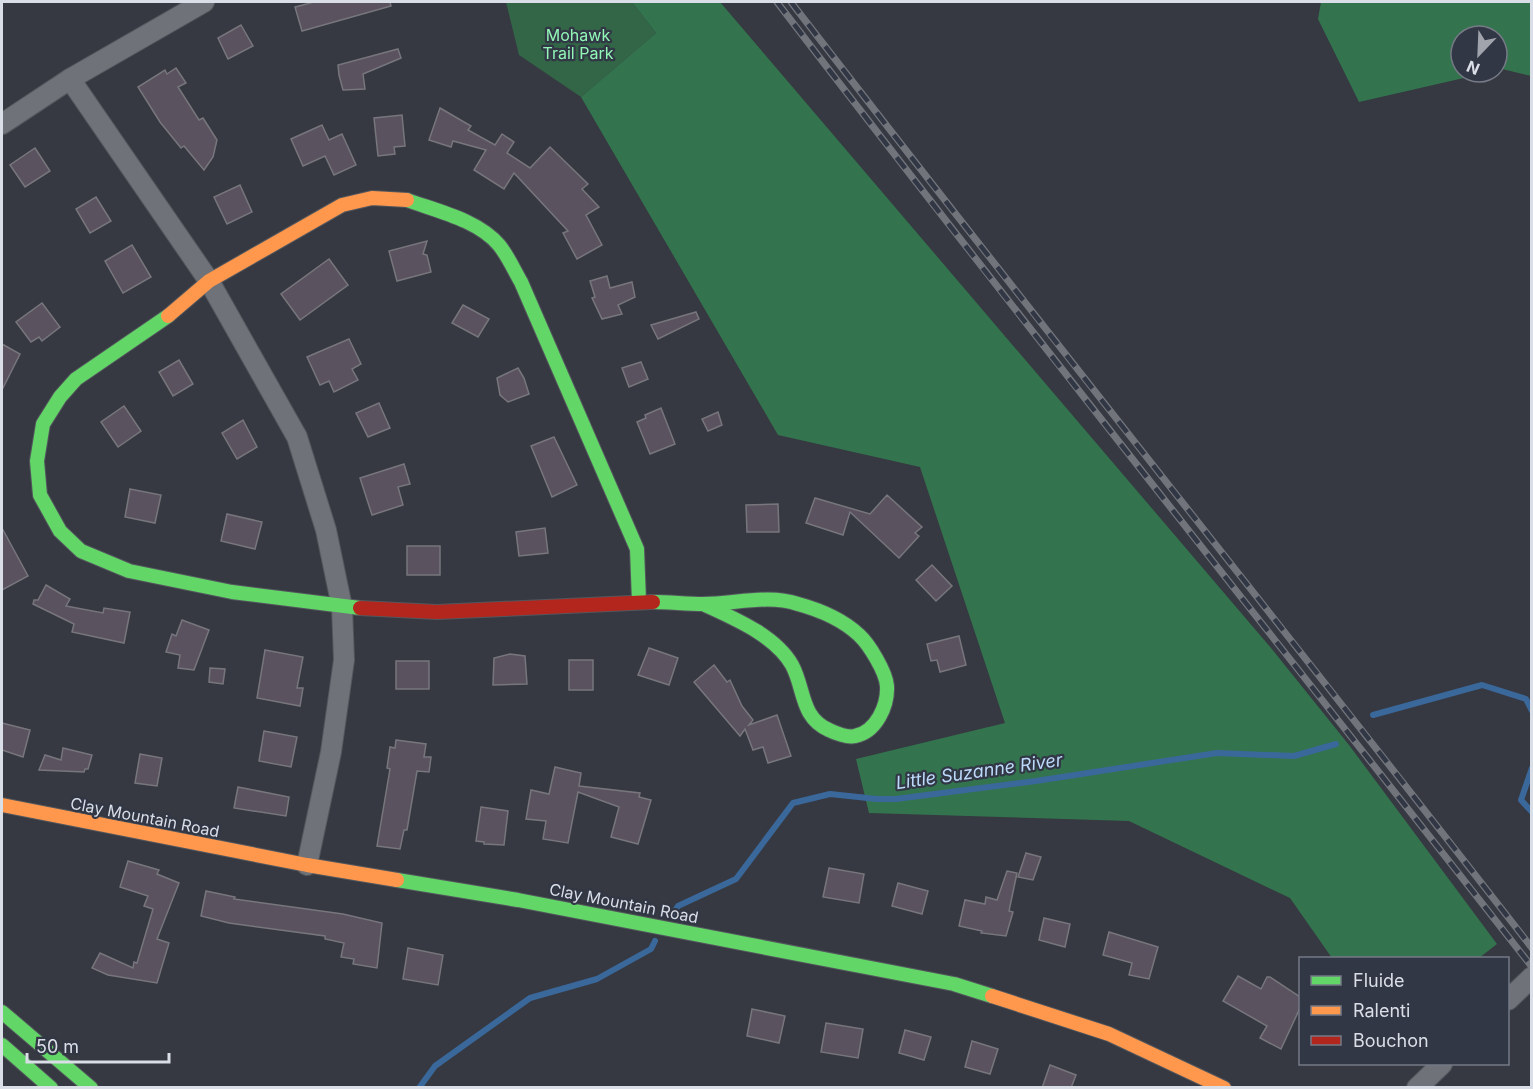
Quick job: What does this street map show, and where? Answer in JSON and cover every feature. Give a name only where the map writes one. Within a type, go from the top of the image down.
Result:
[{"type":"main road","points":[[639,601],[637,549],[521,282],[500,246],[485,232],[454,217],[405,199],[372,198],[342,205],[209,281],[155,326],[76,379],[60,397],[43,424],[37,460],[40,495],[60,531],[81,550],[129,571],[232,592],[342,607],[437,612],[639,601],[703,604],[775,599],[797,603],[835,617],[860,636],[881,667],[886,685],[885,704],[877,721],[865,732],[853,737],[830,731],[815,723],[807,709],[792,665],[774,645],[752,627],[703,604]]},
{"type":"main road","name":"Clay Mountain Road","points":[[2,805],[307,865],[518,900],[954,984],[1109,1034],[1224,1088]]},
{"type":"main road","points":[[2,1012],[91,1088]]},
{"type":"main road","points":[[2,1045],[51,1088]]},
{"type":"street","points":[[2,124],[70,79],[204,2]]},
{"type":"street","points":[[70,79],[209,281],[297,437],[326,530],[342,607],[344,660],[331,752],[307,865]]},
{"type":"street","points":[[1509,999],[1532,977]]},
{"type":"street","points":[[1417,1088],[1441,1065]]},
{"type":"green space","name":"Mohawk Trail Park","points":[[506,2],[632,2],[656,33],[581,97],[519,55]]},
{"type":"green space","points":[[632,2],[720,2],[1271,648],[1349,745],[1497,944],[1480,957],[1331,957],[1290,898],[1129,821],[869,813],[856,759],[1005,723],[920,467],[778,435],[581,97],[656,33]]},
{"type":"green space","points":[[1321,2],[1531,2],[1531,76],[1509,71],[1509,24],[1449,24],[1449,81],[1359,102],[1318,19]]},
{"type":"building","points":[[314,2],[390,2],[391,6],[302,31],[295,7]]},
{"type":"building","points":[[241,25],[253,46],[228,59],[218,38]]},
{"type":"building","points":[[398,49],[401,58],[363,74],[365,89],[343,90],[338,65]]},
{"type":"building","points":[[176,68],[186,83],[178,87],[199,120],[203,118],[217,140],[213,157],[204,170],[184,146],[181,148],[160,122],[138,87],[165,70],[167,74]]},
{"type":"building","points":[[440,108],[471,126],[468,130],[495,145],[502,134],[514,142],[507,153],[530,168],[550,147],[588,184],[582,189],[599,207],[586,215],[602,245],[577,259],[563,233],[568,231],[514,173],[504,189],[474,170],[486,150],[453,141],[451,147],[429,140]]},
{"type":"building","points":[[402,115],[405,146],[394,147],[395,154],[378,156],[374,118]]},
{"type":"building","points":[[322,125],[329,140],[342,134],[356,165],[334,175],[325,156],[303,166],[291,139]]},
{"type":"building","points":[[35,148],[50,171],[25,187],[10,165]]},
{"type":"building","points":[[240,185],[252,212],[227,224],[214,197]]},
{"type":"building","points":[[96,197],[111,221],[90,233],[76,209]]},
{"type":"building","points":[[427,241],[423,254],[427,255],[431,272],[397,281],[389,251]]},
{"type":"building","points":[[132,245],[151,277],[123,293],[105,261]]},
{"type":"building","points":[[329,259],[348,285],[300,320],[281,294]]},
{"type":"building","points":[[607,276],[610,288],[632,282],[635,297],[618,305],[622,314],[602,319],[592,298],[595,297],[590,281]]},
{"type":"building","points":[[42,303],[60,327],[42,341],[39,337],[31,342],[16,322]]},
{"type":"building","points":[[463,305],[489,319],[478,337],[452,323]]},
{"type":"building","points":[[696,312],[699,319],[658,339],[651,325]]},
{"type":"building","points":[[349,339],[361,364],[352,369],[358,380],[334,392],[329,381],[320,385],[307,357]]},
{"type":"building","points":[[2,344],[20,354],[2,390]]},
{"type":"building","points":[[179,360],[193,384],[173,396],[159,372]]},
{"type":"building","points":[[641,362],[648,379],[629,387],[622,368]]},
{"type":"building","points":[[518,368],[529,394],[508,402],[500,395],[497,378]]},
{"type":"building","points":[[379,403],[390,428],[368,437],[356,413]]},
{"type":"building","points":[[124,406],[141,431],[118,447],[101,422]]},
{"type":"building","points":[[661,408],[675,444],[650,454],[637,422],[646,418],[645,415]]},
{"type":"building","points":[[718,412],[722,425],[708,431],[702,419]]},
{"type":"building","points":[[243,420],[257,447],[237,459],[222,433]]},
{"type":"building","points":[[554,437],[577,485],[552,497],[531,446]]},
{"type":"building","points":[[404,464],[410,484],[398,487],[403,505],[372,515],[360,478]]},
{"type":"building","points":[[130,489],[161,495],[155,523],[125,517]]},
{"type":"building","points":[[887,495],[922,527],[915,533],[919,536],[899,558],[850,512],[843,535],[806,523],[815,498],[870,514]]},
{"type":"building","points":[[778,504],[779,532],[747,532],[746,505]]},
{"type":"building","points":[[227,514],[262,522],[255,549],[221,541]]},
{"type":"building","points":[[2,528],[28,576],[2,590]]},
{"type":"building","points":[[545,528],[548,553],[519,556],[516,532]]},
{"type":"building","points":[[407,546],[440,546],[440,575],[407,575]]},
{"type":"building","points":[[932,565],[952,586],[936,601],[916,580]]},
{"type":"building","points":[[46,585],[70,599],[66,606],[103,613],[104,608],[130,612],[124,643],[72,632],[74,624],[33,604],[34,600],[38,600]]},
{"type":"building","points":[[182,620],[209,630],[194,670],[178,668],[180,655],[166,652],[172,634],[176,636]]},
{"type":"building","points":[[959,636],[966,665],[940,672],[937,660],[931,661],[927,644]]},
{"type":"building","points":[[649,648],[678,658],[669,685],[638,675]]},
{"type":"building","points":[[265,650],[303,657],[297,688],[303,688],[300,706],[257,698]]},
{"type":"building","points":[[510,654],[525,656],[527,684],[493,685],[494,658]]},
{"type":"building","points":[[569,660],[593,660],[593,690],[569,690]]},
{"type":"building","points":[[396,661],[429,661],[429,689],[396,689]]},
{"type":"building","points":[[714,665],[727,682],[730,680],[742,706],[753,720],[749,725],[777,715],[791,756],[768,763],[763,747],[753,750],[745,729],[740,736],[694,682]]},
{"type":"building","points":[[210,668],[225,669],[223,684],[209,682]]},
{"type":"building","points":[[2,723],[30,730],[23,757],[2,750]]},
{"type":"building","points":[[264,731],[297,737],[291,767],[259,761]]},
{"type":"building","points":[[396,740],[426,744],[424,757],[431,757],[429,772],[417,771],[407,830],[404,830],[400,849],[377,846],[390,769],[387,768],[390,747],[395,748]]},
{"type":"building","points":[[63,748],[92,755],[88,769],[84,772],[39,770],[45,755],[61,760]]},
{"type":"building","points":[[140,754],[162,758],[157,786],[135,783]]},
{"type":"building","points":[[555,767],[581,773],[579,786],[640,793],[639,797],[651,800],[638,844],[611,837],[619,807],[578,792],[568,843],[543,839],[546,821],[526,819],[531,790],[549,794]]},
{"type":"building","points":[[238,787],[289,797],[286,816],[234,808]]},
{"type":"building","points":[[481,807],[508,811],[504,845],[484,844],[484,842],[476,841]]},
{"type":"building","points":[[1026,853],[1041,857],[1033,880],[1018,877]]},
{"type":"building","points":[[128,861],[159,870],[157,874],[179,883],[157,939],[169,943],[157,983],[108,975],[92,968],[100,953],[133,968],[134,962],[137,963],[153,909],[144,906],[148,896],[120,887]]},
{"type":"building","points":[[829,868],[864,874],[859,903],[823,897]]},
{"type":"building","points":[[1007,871],[1017,873],[1009,911],[1013,912],[1006,936],[981,933],[982,931],[959,926],[965,900],[985,904],[986,897],[997,900]]},
{"type":"building","points":[[898,883],[928,891],[922,914],[892,906]]},
{"type":"building","points":[[206,891],[235,897],[234,899],[343,914],[382,923],[377,968],[353,964],[354,959],[341,957],[344,943],[325,939],[325,936],[229,923],[201,916]]},
{"type":"building","points":[[1044,918],[1070,924],[1065,947],[1039,940]]},
{"type":"building","points":[[1109,932],[1158,947],[1149,979],[1129,975],[1132,963],[1103,955]]},
{"type":"building","points":[[408,948],[443,955],[438,985],[403,979]]},
{"type":"building","points":[[1238,976],[1261,989],[1267,977],[1270,977],[1299,996],[1299,1010],[1281,1049],[1260,1038],[1267,1026],[1223,1001]]},
{"type":"building","points":[[752,1009],[785,1016],[779,1043],[747,1036]]},
{"type":"building","points":[[826,1023],[863,1029],[858,1058],[821,1052]]},
{"type":"building","points":[[905,1030],[931,1037],[924,1060],[899,1053]]},
{"type":"building","points":[[972,1041],[998,1049],[990,1074],[965,1067]]},
{"type":"building","points":[[1050,1065],[1076,1075],[1071,1088],[1042,1088]]},
{"type":"waterway","name":"Little Suzanne River","points":[[1373,715],[1482,685],[1526,699],[1532,711]]},
{"type":"waterway","name":"Little Suzanne River","points":[[673,914],[678,906],[736,879],[793,803],[830,794],[896,799],[1036,781],[1217,753],[1294,756],[1336,744]]},
{"type":"waterway","name":"Little Suzanne River","points":[[1532,768],[1521,800],[1532,812]]},
{"type":"waterway","name":"Little Suzanne River","points":[[419,1088],[435,1066],[530,998],[597,979],[651,949],[655,941]]},
{"type":"railway","points":[[777,2],[1058,365],[1532,967]]},
{"type":"railway","points":[[791,2],[1532,948]]},
{"type":"traffic: fast","points":[[407,200],[456,217],[480,229],[499,245],[508,258],[521,282],[637,549],[639,601]]},
{"type":"traffic: fast","points":[[168,316],[76,379],[60,397],[43,424],[37,461],[40,495],[60,531],[81,551],[129,571],[232,592],[360,608]]},
{"type":"traffic: fast","points":[[653,602],[715,604],[751,600],[787,601],[814,609],[845,624],[859,635],[872,651],[886,680],[887,694],[883,710],[875,724],[862,734],[852,736],[838,734],[820,724],[808,710],[796,674],[785,654],[752,628],[703,604]]},
{"type":"traffic: fast","points":[[397,880],[518,900],[954,984],[992,996]]},
{"type":"traffic: fast","points":[[2,1012],[91,1088]]},
{"type":"traffic: fast","points":[[2,1045],[51,1088]]},
{"type":"traffic: slow","points":[[168,316],[209,281],[342,205],[372,198],[407,200]]},
{"type":"traffic: slow","points":[[2,805],[307,865],[397,880]]},
{"type":"traffic: slow","points":[[992,996],[1109,1034],[1224,1088]]},
{"type":"traffic: jam","points":[[360,608],[437,612],[653,602]]}]
